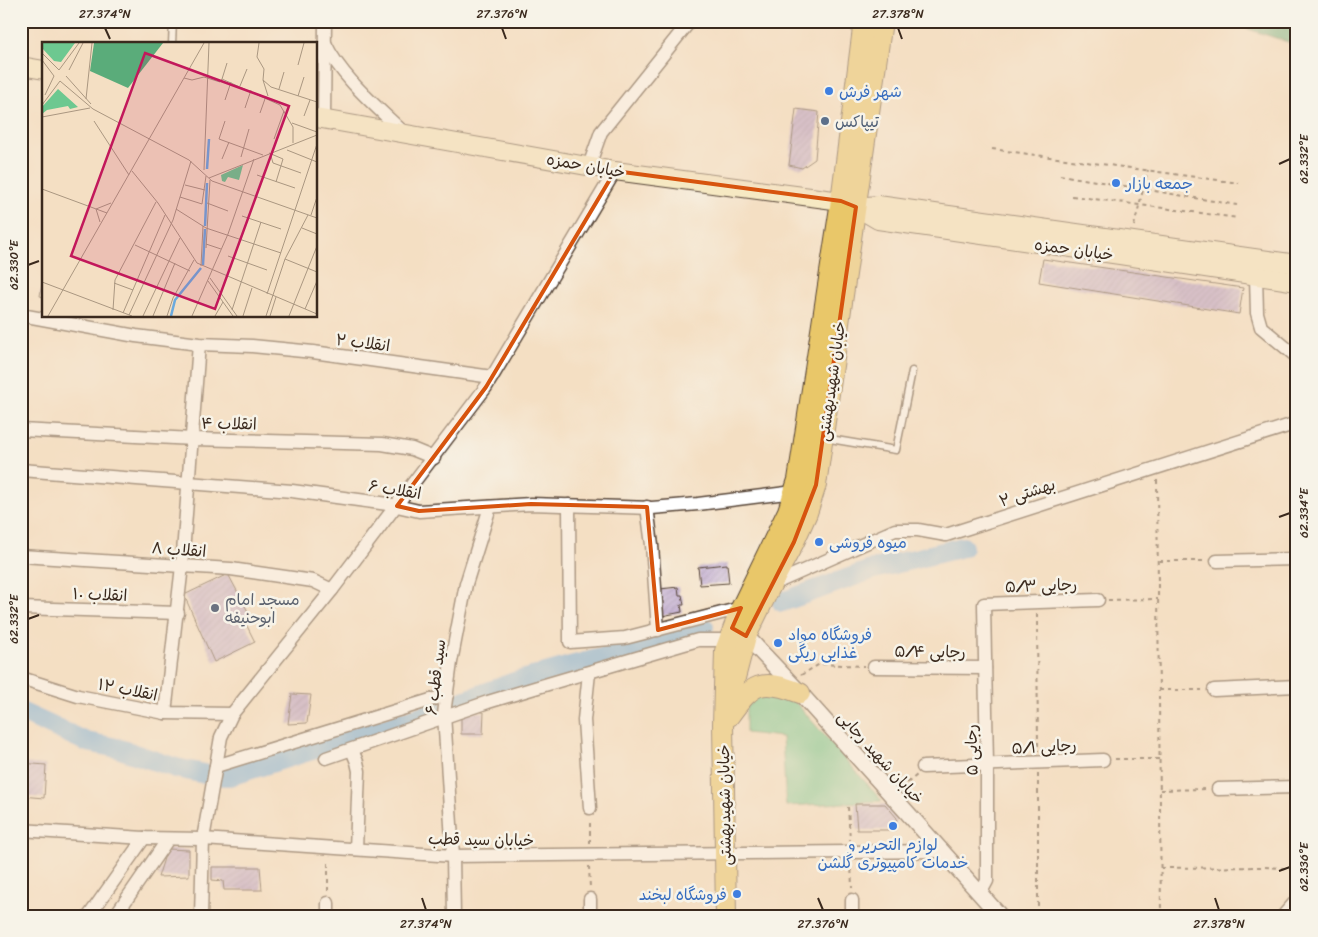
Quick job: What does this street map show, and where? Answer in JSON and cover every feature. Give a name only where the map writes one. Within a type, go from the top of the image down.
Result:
[{"type":"main road","name":"خیابان شهیدبهشتی","points":[[726,916],[723,724],[725,651],[771,585],[808,513],[816,485],[823,438],[848,204],[864,21]]},
{"type":"main road","name":"خیابان شهیدبهشتی","points":[[735,635],[741,608],[788,511],[798,480],[882,21]]},
{"type":"main road","points":[[21,66],[42,70]]},
{"type":"main road","name":"خیابان حمزه","points":[[320,119],[615,171],[848,204],[878,205],[1297,264]]},
{"type":"main road","name":"خیابان حمزه","points":[[848,204],[878,220],[1297,282]]},
{"type":"main road","points":[[723,724],[744,695],[752,688],[767,685],[794,687]]},
{"type":"street","points":[[320,119],[325,21]]},
{"type":"street","points":[[589,166],[601,132],[690,21]]},
{"type":"street","points":[[318,52],[325,43]]},
{"type":"street","points":[[325,43],[332,58],[343,72],[404,133]]},
{"type":"street","points":[[201,916],[203,839],[221,737],[232,714],[397,506],[492,377],[615,171]]},
{"type":"street","points":[[1256,276],[1257,313],[1261,327],[1297,357]]},
{"type":"street","name":"انقلاب ۲","points":[[21,316],[136,336],[199,344],[252,346],[313,352],[492,377]]},
{"type":"street","points":[[165,712],[178,613],[190,482],[199,344]]},
{"type":"street","name":"بهشتی ۲","points":[[771,585],[895,530],[918,530],[946,535],[1297,423]]},
{"type":"street","name":"انقلاب ۴","points":[[21,430],[192,439],[382,444],[412,449],[434,458]]},
{"type":"street","name":"انقلاب ۶","points":[[21,470],[292,491],[397,506],[419,511],[531,504],[647,507],[698,504],[794,492]]},
{"type":"street","points":[[569,505],[570,642],[625,638],[741,608]]},
{"type":"street","name":"سید قطب ۶","points":[[454,916],[453,856],[445,718],[447,694],[451,662],[466,584],[490,507]]},
{"type":"street","points":[[647,507],[652,545],[658,630]]},
{"type":"street","name":"انقلاب ۸","points":[[21,556],[231,570],[313,581],[332,590]]},
{"type":"street","points":[[1217,561],[1297,559]]},
{"type":"street","name":"رجایی ۵/۳","points":[[984,604],[1098,600]]},
{"type":"street","name":"رجایی ۵","points":[[980,894],[987,881],[984,604]]},
{"type":"street","name":"انقلاب ۱۰","points":[[21,608],[178,613]]},
{"type":"street","points":[[326,758],[488,702],[698,640],[735,635]]},
{"type":"street","name":"خیابان شهید رجایی","points":[[735,635],[794,687],[1000,916]]},
{"type":"street","name":"رجایی ۵/۴","points":[[874,667],[985,668]]},
{"type":"street","points":[[588,673],[584,720],[590,808]]},
{"type":"street","name":"انقلاب ۱۲","points":[[21,678],[78,696],[165,712],[232,714]]},
{"type":"street","points":[[1214,690],[1297,686]]},
{"type":"street","points":[[216,766],[447,694]]},
{"type":"street","points":[[352,750],[358,771],[356,849]]},
{"type":"street","name":"رجایی ۵/۱","points":[[923,767],[1103,760]]},
{"type":"street","points":[[1218,789],[1297,787]]},
{"type":"street","name":"خیابان سید قطب","points":[[21,830],[144,838],[203,839],[453,856],[942,851]]},
{"type":"street","points":[[89,916],[144,838]]},
{"type":"street","points":[[115,916],[168,838]]},
{"type":"street","points":[[590,899],[590,916]]},
{"type":"street","points":[[852,900],[852,916]]},
{"type":"street","points":[[1283,916],[1297,900]]},
{"type":"lane","points":[[172,42],[173,21]]},
{"type":"lane","points":[[823,438],[896,450],[912,371]]},
{"type":"path","points":[[992,149],[1238,183]]},
{"type":"path","points":[[1131,241],[1148,170]]},
{"type":"path","points":[[1060,175],[1237,205]]},
{"type":"path","points":[[1072,196],[1238,218]]},
{"type":"path","points":[[1156,468],[1159,561],[1161,916]]},
{"type":"path","points":[[1159,561],[1217,561]]},
{"type":"path","points":[[1098,600],[1158,598]]},
{"type":"path","points":[[1037,601],[1038,916]]},
{"type":"path","points":[[794,687],[820,664],[874,667]]},
{"type":"path","points":[[1159,690],[1214,690]]},
{"type":"path","points":[[1103,760],[1160,759]]},
{"type":"path","points":[[891,794],[915,778],[923,767]]},
{"type":"path","points":[[1160,790],[1218,789]]},
{"type":"path","points":[[848,807],[852,900]]},
{"type":"path","points":[[590,808],[590,899]]},
{"type":"path","points":[[328,848],[328,909]]},
{"type":"path","points":[[1161,868],[1265,867],[1297,869]]},
{"type":"highlighted area","points":[[615,171],[841,201],[856,207],[816,485],[794,542],[746,636],[732,628],[741,608],[658,630],[647,507],[531,504],[419,511],[397,506],[486,387]]},
{"type":"green space","points":[[1224,21],[1297,21],[1297,45]]},
{"type":"green space","points":[[769,691],[791,697],[882,801],[786,806],[782,737],[746,733],[746,708],[750,699]]},
{"type":"building","points":[[796,109],[819,112],[815,159],[802,168],[789,165]]},
{"type":"building","points":[[1043,259],[1243,288],[1239,314],[1039,282]]},
{"type":"building","points":[[727,564],[729,583],[700,585],[698,567]]},
{"type":"building","points":[[228,574],[252,619],[245,622],[255,642],[214,662],[184,595]]},
{"type":"building","points":[[678,587],[679,595],[682,595],[684,605],[681,605],[682,612],[662,616],[660,589]]},
{"type":"building","points":[[292,694],[311,695],[307,723],[288,724]]},
{"type":"building","points":[[461,712],[484,712],[483,734],[461,734]]},
{"type":"building","points":[[21,763],[46,765],[44,798],[21,796]]},
{"type":"building","points":[[855,804],[885,804],[897,818],[895,830],[857,830]]},
{"type":"building","points":[[167,849],[189,850],[189,876],[158,877]]},
{"type":"building","points":[[212,867],[260,867],[262,890],[224,890],[223,881],[212,880]]},
{"type":"waterway","points":[[782,602],[874,569],[963,547]]},
{"type":"waterway","points":[[455,704],[514,682],[636,649],[704,627]]},
{"type":"waterway","points":[[223,776],[230,776],[436,711]]},
{"type":"waterway","points":[[21,712],[87,742],[117,748],[176,768],[205,774]]},
{"type":"place","name":"شهر فرش","points":[[829,91]]},
{"type":"place","name":"تیپاکس","points":[[825,121]]},
{"type":"place","name":"جمعه بازار","points":[[1116,183]]},
{"type":"place","name":"میوه فروشی","points":[[819,542]]},
{"type":"place","name":"مسجد امام ابوحنیفه","points":[[215,608]]},
{"type":"place","name":"فروشگاه مواد غذایی ریگی","points":[[778,643]]},
{"type":"place","name":"لوازم التحریر و خدمات کامپیوتری گلشن","points":[[893,826]]},
{"type":"place","name":"فروشگاه لبخند","points":[[737,894]]}]
